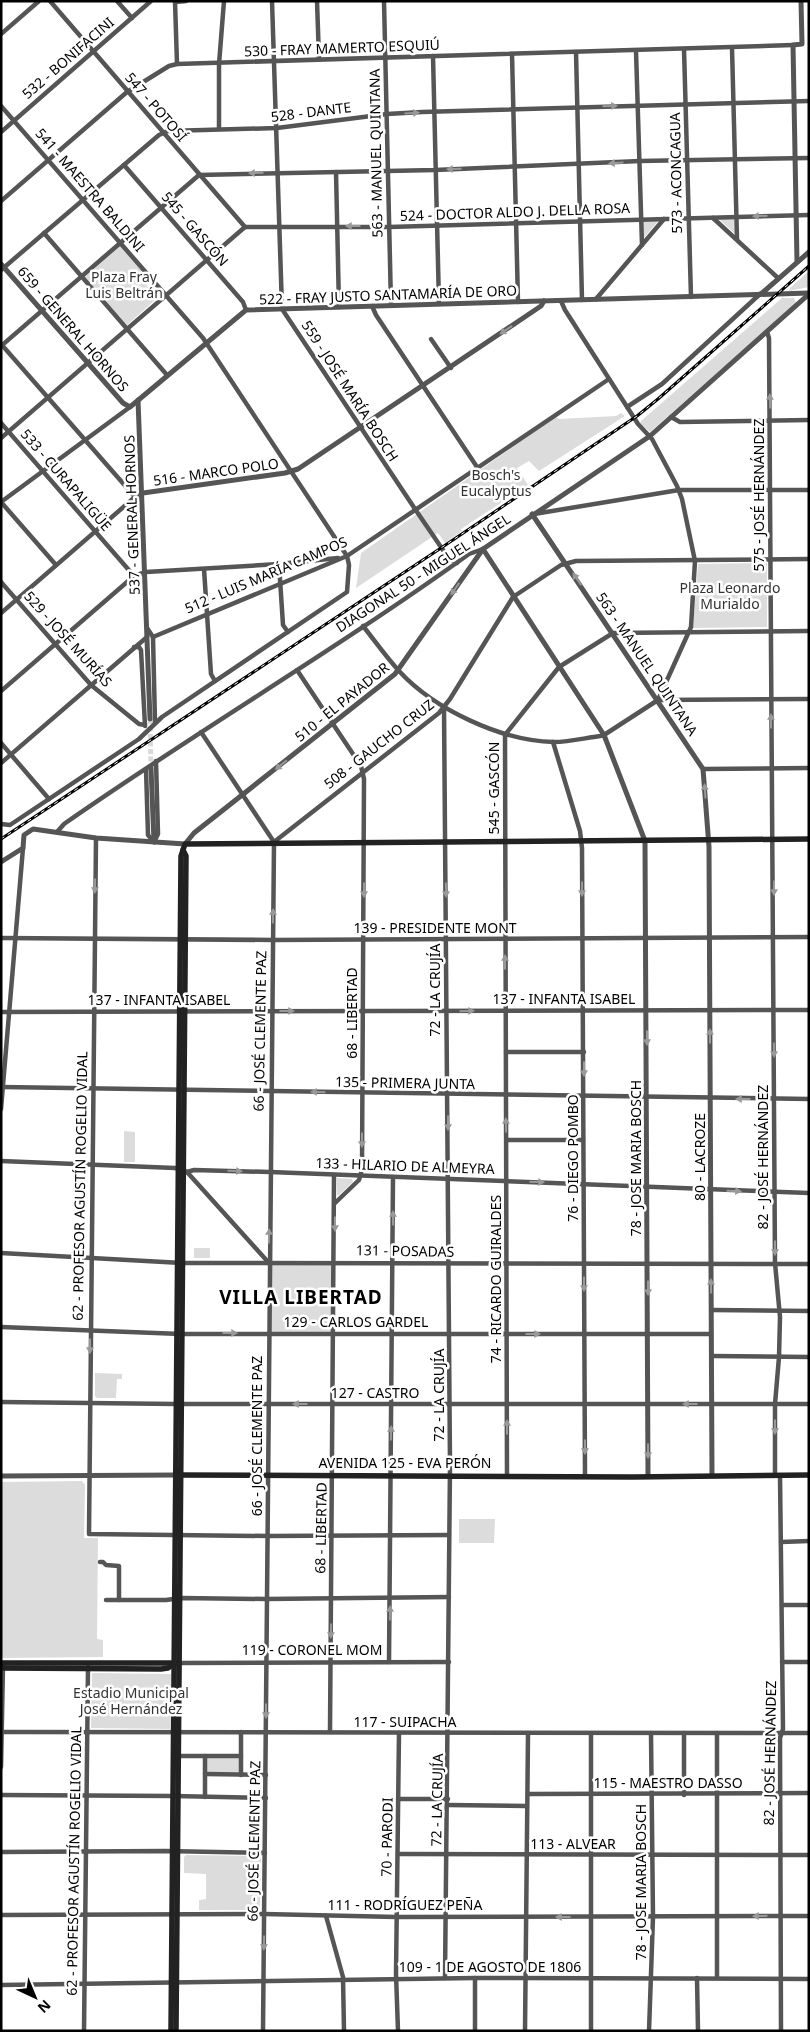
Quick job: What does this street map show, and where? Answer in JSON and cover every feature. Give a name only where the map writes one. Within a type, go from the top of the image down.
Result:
[{"type":"main road","points":[[176,2031],[174,1915],[179,1534],[179,1263],[183,1171],[184,940],[181,856],[184,847],[274,842],[809,839]]},
{"type":"main road","name":"AVENIDA 125 - EVA PERÓN","points":[[178,1475],[809,1475]]},
{"type":"main road","name":"119 - CORONEL MOM","points":[[2,1666],[168,1668],[178,1663]]},
{"type":"main road","points":[[176,1796],[180,1756],[177,1732]]},
{"type":"main road","points":[[171,2031],[174,1983]]},
{"type":"street","points":[[1,34],[39,1]]},
{"type":"street","name":"547 - POTOSÍ","points":[[50,1],[245,227]]},
{"type":"street","points":[[118,1],[132,18]]},
{"type":"street","name":"532 - BONIFACINI","points":[[1,132],[151,1]]},
{"type":"street","points":[[177,64],[175,2],[186,1]]},
{"type":"street","points":[[219,129],[219,64],[224,1]]},
{"type":"street","points":[[272,1],[282,309]]},
{"type":"street","points":[[317,1],[319,59]]},
{"type":"street","name":"563 - MANUEL QUINTANA","points":[[384,1],[391,305]]},
{"type":"street","points":[[801,1],[802,44]]},
{"type":"street","points":[[798,262],[793,45],[809,44]]},
{"type":"street","name":"530 - FRAY MAMERTO ESQUIÚ","points":[[1,201],[127,92],[169,66],[177,64],[793,45]]},
{"type":"street","points":[[732,48],[737,239]]},
{"type":"street","name":"573 - ACONCAGUA","points":[[684,49],[691,298]]},
{"type":"street","points":[[636,51],[642,244]]},
{"type":"street","points":[[576,52],[582,300]]},
{"type":"street","points":[[512,54],[518,302]]},
{"type":"street","points":[[433,56],[439,304]]},
{"type":"street","name":"528 - DANTE","points":[[163,132],[277,128],[387,114],[809,101]]},
{"type":"street","name":"541 - MAESTRA BALDINI","points":[[1,106],[206,342],[347,556],[349,565],[348,591],[288,632]]},
{"type":"street","points":[[2,268],[163,132]]},
{"type":"street","points":[[135,497],[2,345],[199,175],[435,170],[640,161],[809,158]]},
{"type":"street","name":"545 - GASCÓN","points":[[124,165],[243,302],[246,310]]},
{"type":"street","points":[[336,172],[339,307]]},
{"type":"street","name":"524 - DOCTOR ALDO J. DELLA ROSA","points":[[245,227],[437,226],[809,215]]},
{"type":"street","points":[[713,218],[778,278]]},
{"type":"street","points":[[596,299],[664,219]]},
{"type":"street","points":[[1,438],[245,227]]},
{"type":"street","points":[[44,233],[167,375]]},
{"type":"street","points":[[627,407],[662,384],[809,252]]},
{"type":"street","name":"659 - GENERAL HORNOS","points":[[2,268],[42,310],[123,403],[130,407]]},
{"type":"street","name":"522 - FRAY JUSTO SANTAMARÍA DE ORO","points":[[1,502],[130,407],[246,310],[809,294]]},
{"type":"street","name":"DIAGONAL 50 - MIGUEL ÁNGEL","points":[[57,832],[64,824],[156,761],[457,563],[474,552],[483,549],[532,514],[650,436],[809,294]]},
{"type":"street","name":"516 - MARCO POLO","points":[[1,613],[135,497],[143,493],[292,472],[451,368],[541,306],[544,301]]},
{"type":"street","points":[[363,626],[398,670],[444,707],[505,734],[553,742],[604,735],[658,700],[690,631],[696,560],[679,490],[650,436],[627,407],[564,310],[561,301]]},
{"type":"street","points":[[372,306],[376,315],[477,467]]},
{"type":"street","name":"559 - JOSÉ MARÍA BOSCH","points":[[282,309],[443,550],[450,559],[457,563]]},
{"type":"street","name":"575 - JOSÉ HERNÁNDEZ","points":[[768,332],[772,839]]},
{"type":"street","points":[[431,339],[451,368]]},
{"type":"street","name":"512 - LUIS MARÍA CAMPOS","points":[[1,762],[134,647],[150,637],[208,612],[347,556],[609,379]]},
{"type":"street","name":"537 - GENERAL HORNOS","points":[[138,400],[147,628],[150,637],[153,720]]},
{"type":"street","points":[[671,417],[680,422],[809,420]]},
{"type":"street","name":"533 - CURAPALIGÜE","points":[[1,422],[134,576]]},
{"type":"street","points":[[532,514],[542,514],[679,490],[809,490]]},
{"type":"street","points":[[1,502],[56,565]]},
{"type":"street","name":"563 - MANUEL QUINTANA","points":[[532,514],[703,769],[709,839]]},
{"type":"street","points":[[483,549],[604,735],[645,841]]},
{"type":"street","name":"510 - EL PAYADOR","points":[[184,847],[194,833],[398,670],[483,549]]},
{"type":"street","points":[[1,691],[134,576],[146,572],[280,564],[329,560],[347,556]]},
{"type":"street","name":"508 - GAUCHO CRUZ","points":[[274,842],[444,707],[513,597],[519,591],[566,563],[809,559]]},
{"type":"street","points":[[1,824],[10,825],[139,739],[147,732],[153,720],[288,632],[283,625],[280,564]]},
{"type":"street","points":[[204,569],[212,674],[215,681]]},
{"type":"street","name":"529 - JOSÉ MURÍAS","points":[[1,582],[91,685],[139,724],[145,725]]},
{"type":"street","points":[[505,734],[559,667],[613,633],[809,631]]},
{"type":"street","name":"537 - GENERAL HORNOS","points":[[150,637],[148,677],[153,720]]},
{"type":"street","points":[[134,647],[139,647],[141,650],[147,732]]},
{"type":"street","points":[[297,670],[363,771]]},
{"type":"street","points":[[658,700],[809,699]]},
{"type":"street","name":"72 - LA CRUJÍA","points":[[444,707],[450,1404],[449,1733],[445,1978]]},
{"type":"street","points":[[201,732],[274,842]]},
{"type":"street","name":"545 - GASCÓN","points":[[505,734],[505,842]]},
{"type":"street","name":"76 - DIEGO POMBO","points":[[553,742],[582,840],[585,1476]]},
{"type":"street","points":[[1,743],[49,799]]},
{"type":"street","points":[[154,842],[158,834],[156,761]]},
{"type":"street","points":[[148,768],[154,842]]},
{"type":"street","points":[[148,768],[148,835],[154,842]]},
{"type":"street","points":[[703,769],[772,770],[809,768]]},
{"type":"street","name":"68 - LIBERTAD","points":[[361,1176],[364,939],[363,771]]},
{"type":"street","points":[[1,1109],[24,835],[31,830],[96,838],[154,842],[184,847]]},
{"type":"street","name":"62 - PROFESOR AGUSTÍN ROGELIO VIDAL","points":[[96,838],[88,1475],[89,1534],[179,1534]]},
{"type":"street","name":"80 - LACROZE","points":[[709,839],[712,1475]]},
{"type":"street","name":"82 - JOSÉ HERNÁNDEZ","points":[[772,839],[775,1264],[780,1311],[775,1404],[782,1605],[783,1729],[780,1738],[781,2031]]},
{"type":"street","name":"78 - JOSE MARIA BOSCH","points":[[645,841],[648,1476]]},
{"type":"street","name":"66 - JOSÉ CLEMENTE PAZ","points":[[263,2031],[274,842]]},
{"type":"street","name":"74 - RICARDO GUIRALDES","points":[[505,842],[507,1476]]},
{"type":"street","points":[[1,862],[23,848]]},
{"type":"street","name":"139 - PRESIDENTE MONT","points":[[1,938],[273,940],[809,937]]},
{"type":"street","name":"137 - INFANTA ISABEL","points":[[1,1012],[809,1010]]},
{"type":"street","points":[[506,1052],[584,1052]]},
{"type":"street","name":"135 - PRIMERA JUNTA","points":[[2,1087],[809,1100]]},
{"type":"street","points":[[506,1140],[583,1140]]},
{"type":"street","name":"133 - HILARIO DE ALMEYRA","points":[[1,1161],[183,1171],[270,1172],[809,1193]]},
{"type":"street","points":[[183,1171],[269,1262]]},
{"type":"street","name":"68 - LIBERTAD","points":[[330,1732],[334,1175]]},
{"type":"street","points":[[335,1203],[361,1176]]},
{"type":"street","points":[[389,1662],[393,1177]]},
{"type":"street","name":"131 - POSADAS","points":[[1,1253],[179,1263],[809,1264]]},
{"type":"street","points":[[712,1310],[809,1310]]},
{"type":"street","name":"129 - CARLOS GARDEL","points":[[1,1326],[179,1334],[711,1334]]},
{"type":"street","points":[[712,1356],[809,1357]]},
{"type":"street","name":"127 - CASTRO","points":[[1,1402],[179,1404],[809,1404]]},
{"type":"street","name":"AVENIDA 125 - EVA PERÓN","points":[[1,1476],[178,1475]]},
{"type":"street","points":[[179,1534],[267,1536],[449,1535]]},
{"type":"street","points":[[781,1542],[809,1542]]},
{"type":"street","points":[[100,1562],[103,1562],[106,1566],[119,1566],[118,1600]]},
{"type":"street","points":[[106,1600],[449,1597]]},
{"type":"street","points":[[782,1605],[809,1605]]},
{"type":"street","name":"119 - CORONEL MOM","points":[[178,1663],[449,1662]]},
{"type":"street","points":[[782,1662],[809,1662]]},
{"type":"street","points":[[1,1767],[2,1666]]},
{"type":"street","name":"62 - PROFESOR AGUSTÍN ROGELIO VIDAL","points":[[84,2031],[88,1666]]},
{"type":"street","name":"117 - SUIPACHA","points":[[2,1732],[809,1733]]},
{"type":"street","points":[[241,1732],[241,1775]]},
{"type":"street","name":"70 - PARODI","points":[[398,2031],[399,1733]]},
{"type":"street","name":"78 - JOSE MARIA BOSCH","points":[[650,2031],[652,1917],[651,1733]]},
{"type":"street","points":[[684,1733],[684,1795]]},
{"type":"street","points":[[717,1733],[717,1978]]},
{"type":"street","points":[[525,2031],[528,1734]]},
{"type":"street","points":[[591,1734],[591,2031]]},
{"type":"street","points":[[180,1756],[241,1756]]},
{"type":"street","points":[[205,1756],[205,1797]]},
{"type":"street","points":[[205,1774],[266,1775]]},
{"type":"street","name":"115 - MAESTRO DASSO","points":[[528,1794],[809,1794]]},
{"type":"street","points":[[1,1796],[266,1798]]},
{"type":"street","points":[[398,1799],[448,1799]]},
{"type":"street","points":[[448,1805],[527,1806]]},
{"type":"street","points":[[1,1852],[265,1853]]},
{"type":"street","name":"113 - ALVEAR","points":[[398,1854],[527,1856],[809,1855]]},
{"type":"street","name":"111 - RODRÍGUEZ PEÑA","points":[[1,1915],[264,1914],[397,1917],[809,1916]]},
{"type":"street","points":[[326,1916],[344,1981],[344,2031]]},
{"type":"street","name":"109 - 1 DE AGOSTO DE 1806","points":[[1,1985],[445,1978],[809,1978]]},
{"type":"street","points":[[475,1978],[475,2031]]},
{"type":"street","points":[[697,1978],[698,2031]]},
{"type":"green space","points":[[660,219],[643,239],[643,221]]},
{"type":"green space","points":[[719,219],[734,219],[735,234]]},
{"type":"green space","name":"Plaza Fray Luis Beltrán","points":[[121,245],[163,293],[127,325],[85,277]]},
{"type":"green space","points":[[809,271],[809,287],[789,291],[790,288]]},
{"type":"green space","points":[[782,298],[794,298],[796,303],[650,432],[640,423],[641,421]]},
{"type":"green space","name":"Bosch's Eucalyptus","points":[[621,413],[625,416],[539,471],[529,461],[517,468],[528,485],[461,529],[462,531],[445,543],[438,533],[356,588],[361,553],[556,417],[559,419],[616,416]]},
{"type":"green space","name":"Plaza Leonardo Murialdo","points":[[767,563],[767,627],[693,628],[698,564]]},
{"type":"green space","points":[[124,1131],[135,1132],[135,1162],[124,1162]]},
{"type":"green space","points":[[337,1178],[352,1179],[353,1182],[339,1195],[337,1195]]},
{"type":"green space","points":[[194,1248],[210,1248],[210,1258],[194,1258]]},
{"type":"green space","points":[[334,1262],[333,1333],[269,1333],[269,1263]]},
{"type":"green space","points":[[95,1373],[122,1374],[122,1379],[117,1379],[116,1398],[97,1398],[95,1396]]},
{"type":"green space","points":[[82,1481],[85,1485],[84,1538],[98,1538],[97,1639],[103,1640],[103,1657],[1,1658],[1,1482]]},
{"type":"green space","points":[[459,1519],[495,1519],[494,1543],[459,1543]]},
{"type":"green space","name":"Estadio Municipal José Hernández","points":[[92,1673],[171,1674],[170,1729],[91,1728]]},
{"type":"green space","points":[[207,1758],[239,1758],[239,1772],[206,1772]]},
{"type":"green space","points":[[186,1855],[259,1856],[261,1858],[260,1908],[258,1910],[199,1910],[199,1900],[206,1899],[206,1874],[184,1873],[184,1857]]},
{"type":"tunnel","points":[[150,719],[151,768]]},
{"type":"railway","points":[[1,839],[637,416],[809,266]]},
{"type":"district","name":"VILLA LIBERTAD","points":[[301,1297]]}]
